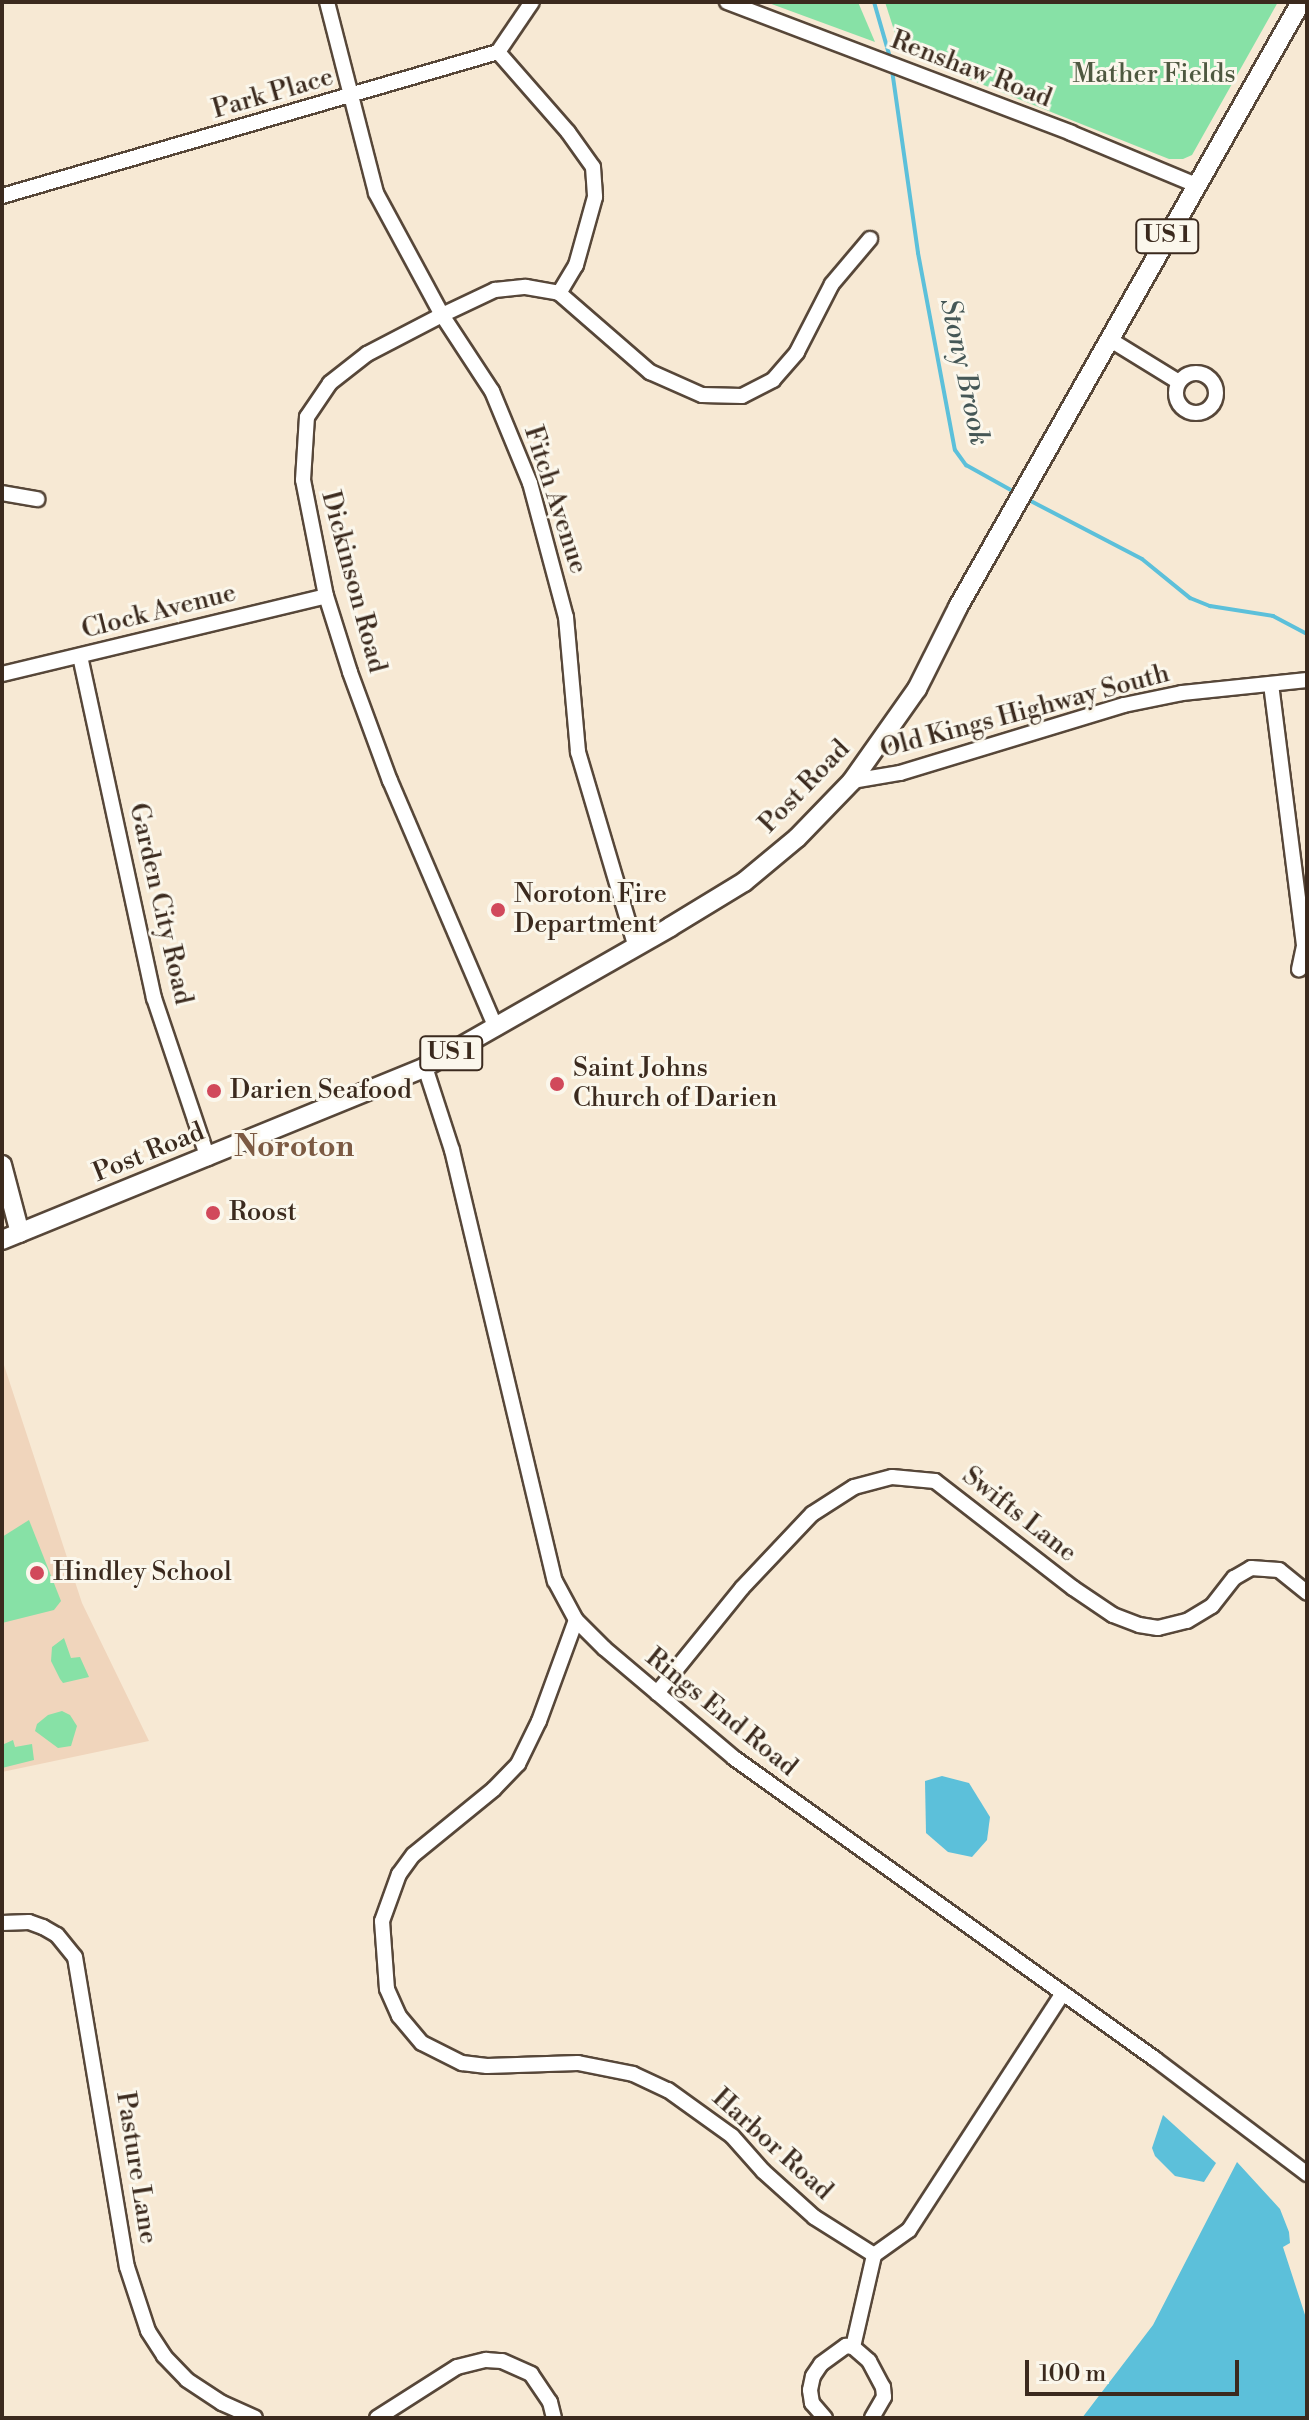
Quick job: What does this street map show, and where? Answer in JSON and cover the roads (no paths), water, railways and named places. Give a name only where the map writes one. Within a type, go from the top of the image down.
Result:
[{"type":"main road","name":"Post Road","points":[[2,1240],[425,1067],[636,948],[744,882],[797,838],[852,781],[917,689],[958,607],[1301,2]]},
{"type":"main road","points":[[2,1165],[20,1233]]},
{"type":"street","name":"Fitch Avenue","points":[[327,2],[376,193],[442,315],[492,391],[530,483],[566,617],[578,752],[636,948]]},
{"type":"street","points":[[532,2],[498,52],[568,132],[593,167],[595,197],[576,265],[559,293],[650,372],[702,395],[742,396],[773,380],[797,352],[832,284],[870,239]]},
{"type":"street","name":"Renshaw Road","points":[[727,2],[1071,133],[1196,185]]},
{"type":"street","name":"Park Place","points":[[2,196],[350,98],[498,52]]},
{"type":"street","name":"Dickinson Road","points":[[496,1028],[390,781],[326,596],[303,480],[307,417],[330,383],[367,354],[442,315],[495,290],[526,287],[559,293]]},
{"type":"street","points":[[1109,339],[1179,382]]},
{"type":"street","points":[[2,493],[37,499]]},
{"type":"street","name":"Clock Avenue","points":[[2,674],[326,596]]},
{"type":"street","name":"Garden City Road","points":[[80,656],[154,998],[208,1158]]},
{"type":"street","name":"Old Kings Highway South","points":[[852,781],[900,773],[1124,705],[1182,693],[1307,680]]},
{"type":"street","points":[[1271,684],[1304,946],[1299,969]]},
{"type":"street","name":"Rings End Road","points":[[425,1067],[452,1150],[555,1581],[576,1620],[734,1758],[1253,2131],[1307,2174]]},
{"type":"street","name":"Swifts Lane","points":[[657,1693],[742,1588],[812,1514],[854,1487],[892,1477],[935,1481],[1073,1588],[1113,1615],[1139,1625],[1158,1628],[1187,1621],[1212,1606],[1234,1578],[1251,1568],[1279,1570],[1307,1593]]},
{"type":"street","name":"Harbor Road","points":[[576,1620],[539,1721],[518,1764],[494,1789],[413,1855],[399,1874],[382,1921],[387,1989],[399,2016],[422,2043],[462,2063],[487,2066],[578,2063],[633,2074],[668,2090],[732,2136],[763,2171],[814,2217],[874,2255]]},
{"type":"street","name":"Pasture Lane","points":[[2,1923],[29,1922],[43,1927],[57,1935],[75,1957],[127,2267],[148,2331],[164,2356],[187,2380],[222,2403],[255,2418]]},
{"type":"street","points":[[853,2347],[874,2255],[909,2230],[1062,1994]]},
{"type":"street","points":[[825,2418],[812,2403],[810,2390],[813,2376],[846,2346],[853,2347],[869,2361],[883,2387],[884,2397],[872,2418]]},
{"type":"street","points":[[377,2418],[457,2367],[486,2360],[502,2361],[531,2374],[550,2402],[554,2418]]},
{"type":"water","points":[[942,1776],[969,1783],[990,1817],[987,1840],[972,1857],[948,1852],[926,1833],[925,1781]]},
{"type":"water","points":[[1163,2115],[1216,2163],[1204,2182],[1175,2176],[1155,2156],[1152,2148]]},
{"type":"water","points":[[1237,2162],[1280,2209],[1289,2232],[1290,2243],[1283,2247],[1307,2321],[1307,2418],[1082,2418],[1153,2325]]},
{"type":"waterway","name":"Stony Brook","points":[[874,2],[891,61]]},
{"type":"waterway","name":"Stony Brook","points":[[892,70],[918,253],[955,450],[966,465],[1018,494]]},
{"type":"waterway","name":"Stony Brook","points":[[1025,498],[1142,559],[1190,598],[1210,606],[1273,616],[1307,634]]},
{"type":"place","name":"Noroton Fire Department","points":[[498,910]]},
{"type":"place","name":"Saint Johns Church of Darien","points":[[557,1084]]},
{"type":"place","name":"Darien Seafood","points":[[214,1091]]},
{"type":"place","name":"Roost","points":[[213,1213]]},
{"type":"place","name":"Hindley School","points":[[37,1573]]},
{"type":"district","name":"Noroton","points":[[294,1147]]},
{"type":"park label","name":"Mather Fields","points":[[1154,75]]}]
